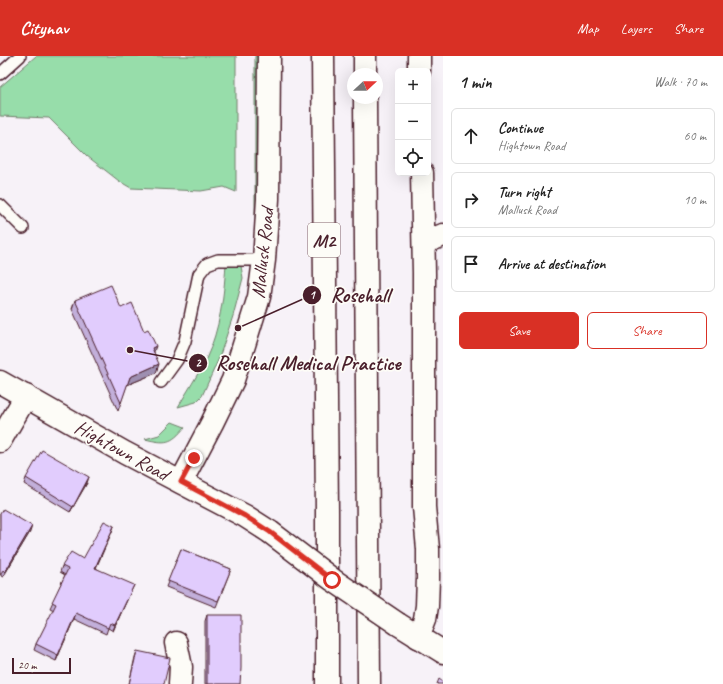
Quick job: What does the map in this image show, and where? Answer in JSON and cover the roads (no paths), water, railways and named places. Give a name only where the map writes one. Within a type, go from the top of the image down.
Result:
[{"type":"main road","name":"Mallusk Road","points":[[181,482],[212,424],[233,380],[259,296],[264,260],[268,199],[269,56]]},
{"type":"main road","name":"M2","points":[[323,56],[327,684]]},
{"type":"main road","points":[[365,56],[365,68]]},
{"type":"main road","points":[[419,56],[420,68]]},
{"type":"main road","name":"M2","points":[[365,104],[369,684]]},
{"type":"main road","points":[[418,637],[428,606],[428,549],[424,507],[433,239],[422,176]]},
{"type":"main road","name":"Hightown Road","points":[[0,382],[125,453],[245,516],[270,532],[332,580],[443,652]]},
{"type":"main road","points":[[0,441],[26,396]]},
{"type":"main road","points":[[176,643],[181,667],[180,684]]},
{"type":"lane","points":[[0,74],[20,56]]},
{"type":"lane","points":[[0,205],[24,228]]},
{"type":"lane","points":[[161,382],[176,360],[185,341],[199,274],[207,264],[218,260],[264,260]]},
{"type":"place","name":"Rosehall","points":[[238,328]]},
{"type":"place","name":"Rosehall Medical Practice","points":[[130,350]]}]
